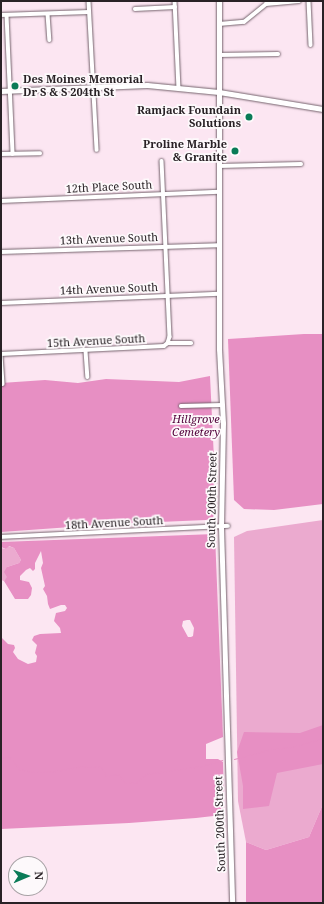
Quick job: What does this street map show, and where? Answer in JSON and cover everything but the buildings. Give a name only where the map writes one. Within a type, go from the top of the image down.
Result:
[{"type":"main road","points":[[1,91],[136,84],[219,92],[323,109]]},
{"type":"main road","name":"South 200th Street","points":[[219,92],[218,245],[222,406],[221,527],[232,903]]},
{"type":"street","points":[[89,1],[97,150]]},
{"type":"street","points":[[175,1],[179,88]]},
{"type":"street","name":"South 200th Street","points":[[219,1],[219,92]]},
{"type":"street","points":[[219,24],[244,22],[266,4],[299,1]]},
{"type":"street","points":[[309,1],[311,45]]},
{"type":"street","points":[[135,8],[175,7]]},
{"type":"street","points":[[1,15],[89,12]]},
{"type":"street","points":[[48,14],[50,40]]},
{"type":"street","points":[[7,15],[13,154]]},
{"type":"street","points":[[219,55],[278,54]]},
{"type":"street","points":[[1,154],[40,153]]},
{"type":"street","points":[[162,161],[170,338],[168,343]]},
{"type":"street","points":[[219,166],[301,164]]},
{"type":"street","name":"12th Place South","points":[[1,202],[219,192]]},
{"type":"street","name":"13th Avenue South","points":[[1,252],[218,245]]},
{"type":"street","name":"14th Avenue South","points":[[1,303],[219,294]]},
{"type":"street","name":"15th Avenue South","points":[[1,355],[164,346],[168,343],[191,343]]},
{"type":"street","points":[[86,350],[88,377]]},
{"type":"street","points":[[1,355],[3,384]]},
{"type":"street","points":[[180,406],[222,406]]},
{"type":"street","name":"18th Avenue South","points":[[1,537],[228,526]]},
{"type":"shaded area","points":[[323,334],[323,504],[274,510],[244,509],[234,500],[228,339]]},
{"type":"shaded area","points":[[210,376],[215,480],[214,517],[206,520],[113,524],[1,532],[1,383],[45,380],[78,383],[106,379],[179,382]]},
{"type":"shaded area","points":[[323,520],[323,804],[309,837],[266,850],[246,842],[238,801],[234,537],[247,531]]},
{"type":"shaded area","points":[[215,534],[223,737],[206,744],[206,759],[218,759],[223,762],[224,801],[222,815],[129,823],[1,829],[1,637],[8,644],[14,645],[15,648],[13,652],[18,659],[28,664],[36,662],[37,656],[35,653],[37,645],[32,640],[34,636],[40,634],[61,633],[60,628],[54,621],[56,613],[65,611],[67,608],[65,605],[61,605],[50,609],[47,596],[43,589],[45,586],[41,568],[43,563],[41,551],[35,563],[35,569],[33,571],[30,568],[20,576],[20,580],[29,582],[32,588],[31,595],[28,599],[15,599],[4,581],[7,577],[4,572],[7,567],[19,563],[21,560],[14,548],[9,546],[6,549],[1,547],[1,542]],"holes":[[[190,620],[194,628],[193,636],[188,637],[182,626],[183,621]]]},
{"type":"shaded area","points":[[8,546],[14,548],[21,560],[19,563],[7,567],[8,577],[4,581],[1,580],[1,548],[6,549]]},
{"type":"shaded area","points":[[323,725],[323,764],[277,773],[269,806],[243,809],[243,786],[237,752],[244,732],[300,733]]},
{"type":"shaded area","points":[[323,804],[323,903],[246,903],[246,842],[266,850],[309,837]]},
{"type":"waterway","points":[[234,759],[271,749],[292,747],[323,738]]},
{"type":"waterway","points":[[1,758],[9,756],[19,769],[32,772],[55,771],[83,766],[101,767],[106,776],[118,774],[124,782],[129,783],[137,782],[146,774],[201,766],[222,760]]},
{"type":"place","name":"Des Moines Memorial Dr S & S 204th St","points":[[15,86]]},
{"type":"place","name":"Ramjack Foundain Solutions","points":[[249,117]]},
{"type":"place","name":"Proline Marble & Granite","points":[[235,151]]},
{"type":"park label","name":"Hillgrove Cemetery","points":[[196,426]]}]
